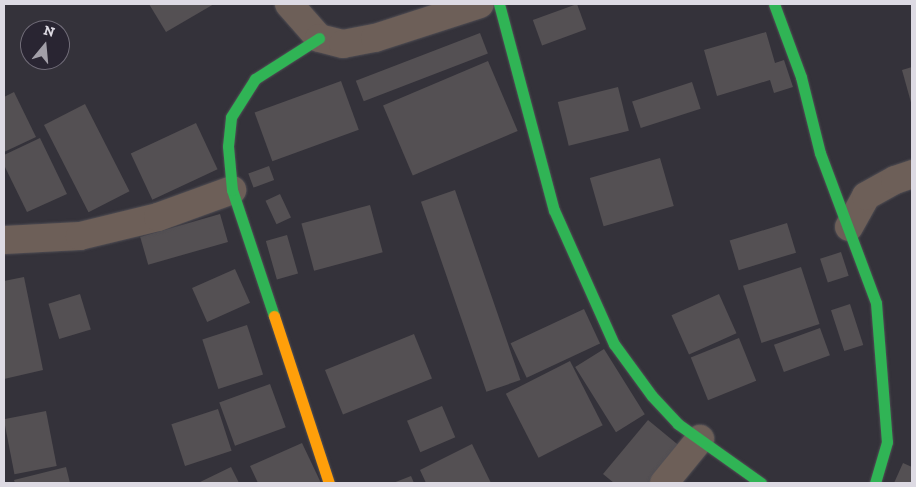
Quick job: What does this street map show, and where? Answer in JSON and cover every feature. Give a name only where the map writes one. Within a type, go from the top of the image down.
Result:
[{"type":"street","points":[[289,4],[319,38],[343,44],[375,38],[480,4]]},
{"type":"street","points":[[499,4],[554,210],[614,344],[652,396],[678,424],[761,483]]},
{"type":"street","points":[[774,4],[801,77],[820,153],[876,303],[887,442],[875,483]]},
{"type":"street","points":[[319,38],[255,79],[243,94],[231,117],[228,146],[232,190],[329,483]]},
{"type":"street","points":[[849,227],[866,196],[895,180],[912,174]]},
{"type":"street","points":[[4,240],[80,236],[158,217],[232,190]]},
{"type":"street","points":[[664,483],[700,439]]},
{"type":"building","points":[[149,4],[214,4],[166,32]]},
{"type":"building","points":[[577,4],[586,29],[542,45],[533,20]]},
{"type":"building","points":[[766,32],[775,63],[784,60],[793,87],[774,93],[770,80],[717,96],[704,50]]},
{"type":"building","points":[[480,33],[488,54],[364,101],[356,81]]},
{"type":"building","points":[[488,61],[518,131],[413,176],[383,106]]},
{"type":"building","points":[[912,67],[912,106],[902,70]]},
{"type":"building","points":[[341,81],[359,130],[272,161],[255,112]]},
{"type":"building","points":[[692,82],[701,109],[641,128],[632,101]]},
{"type":"building","points":[[618,87],[629,131],[569,146],[558,102]]},
{"type":"building","points":[[14,92],[36,137],[4,152],[4,97]]},
{"type":"building","points":[[85,104],[129,191],[89,212],[44,125]]},
{"type":"building","points":[[196,123],[218,169],[152,200],[131,153]]},
{"type":"building","points":[[40,138],[67,194],[27,212],[4,165],[4,155]]},
{"type":"building","points":[[660,158],[674,206],[604,226],[590,178]]},
{"type":"building","points":[[269,166],[274,180],[253,188],[248,174]]},
{"type":"building","points":[[455,190],[520,380],[486,392],[421,202]]},
{"type":"building","points":[[280,194],[291,218],[276,224],[265,201]]},
{"type":"building","points":[[370,205],[383,252],[314,271],[301,223]]},
{"type":"building","points":[[220,214],[228,242],[148,265],[140,237]]},
{"type":"building","points":[[787,223],[796,253],[739,270],[730,241]]},
{"type":"building","points":[[287,235],[298,273],[277,280],[266,241]]},
{"type":"building","points":[[841,252],[849,276],[828,283],[820,259]]},
{"type":"building","points":[[801,267],[820,324],[762,343],[743,286]]},
{"type":"building","points":[[235,269],[250,303],[207,322],[192,288]]},
{"type":"building","points":[[24,277],[43,370],[4,379],[4,281]]},
{"type":"building","points":[[80,294],[91,329],[59,339],[48,304]]},
{"type":"building","points":[[719,294],[736,333],[689,354],[671,315]]},
{"type":"building","points":[[850,304],[863,345],[844,351],[831,310]]},
{"type":"building","points":[[584,309],[600,343],[527,378],[511,343]]},
{"type":"building","points":[[247,325],[263,374],[218,389],[202,340]]},
{"type":"building","points":[[820,328],[830,355],[784,372],[774,345]]},
{"type":"building","points":[[414,334],[432,379],[343,414],[325,370]]},
{"type":"building","points":[[739,338],[756,381],[708,400],[691,357]]},
{"type":"building","points":[[604,349],[645,414],[616,432],[575,367]]},
{"type":"building","points":[[570,361],[603,425],[539,458],[506,394]]},
{"type":"building","points":[[270,384],[286,427],[235,446],[219,402]]},
{"type":"building","points":[[442,406],[455,437],[420,452],[407,421]]},
{"type":"building","points":[[218,409],[232,451],[185,466],[171,424]]},
{"type":"building","points":[[46,411],[57,466],[14,474],[4,419]]},
{"type":"building","points":[[648,420],[682,448],[653,483],[614,483],[603,474]]},
{"type":"building","points":[[302,443],[321,483],[258,483],[250,466]]},
{"type":"building","points":[[472,444],[491,483],[426,483],[420,470]]},
{"type":"building","points":[[903,463],[912,467],[912,483],[894,483]]},
{"type":"building","points":[[66,467],[70,483],[15,483],[14,480]]},
{"type":"building","points":[[231,467],[239,483],[198,483]]},
{"type":"building","points":[[411,476],[414,483],[393,483]]},
{"type":"traffic: fast","points":[[499,4],[554,210],[614,344],[652,396],[678,424],[761,483]]},
{"type":"traffic: fast","points":[[774,4],[801,77],[820,153],[876,303],[887,442],[875,483]]},
{"type":"traffic: fast","points":[[274,316],[232,190],[228,146],[231,117],[255,79],[319,38]]},
{"type":"traffic: slow","points":[[274,316],[329,483]]}]
